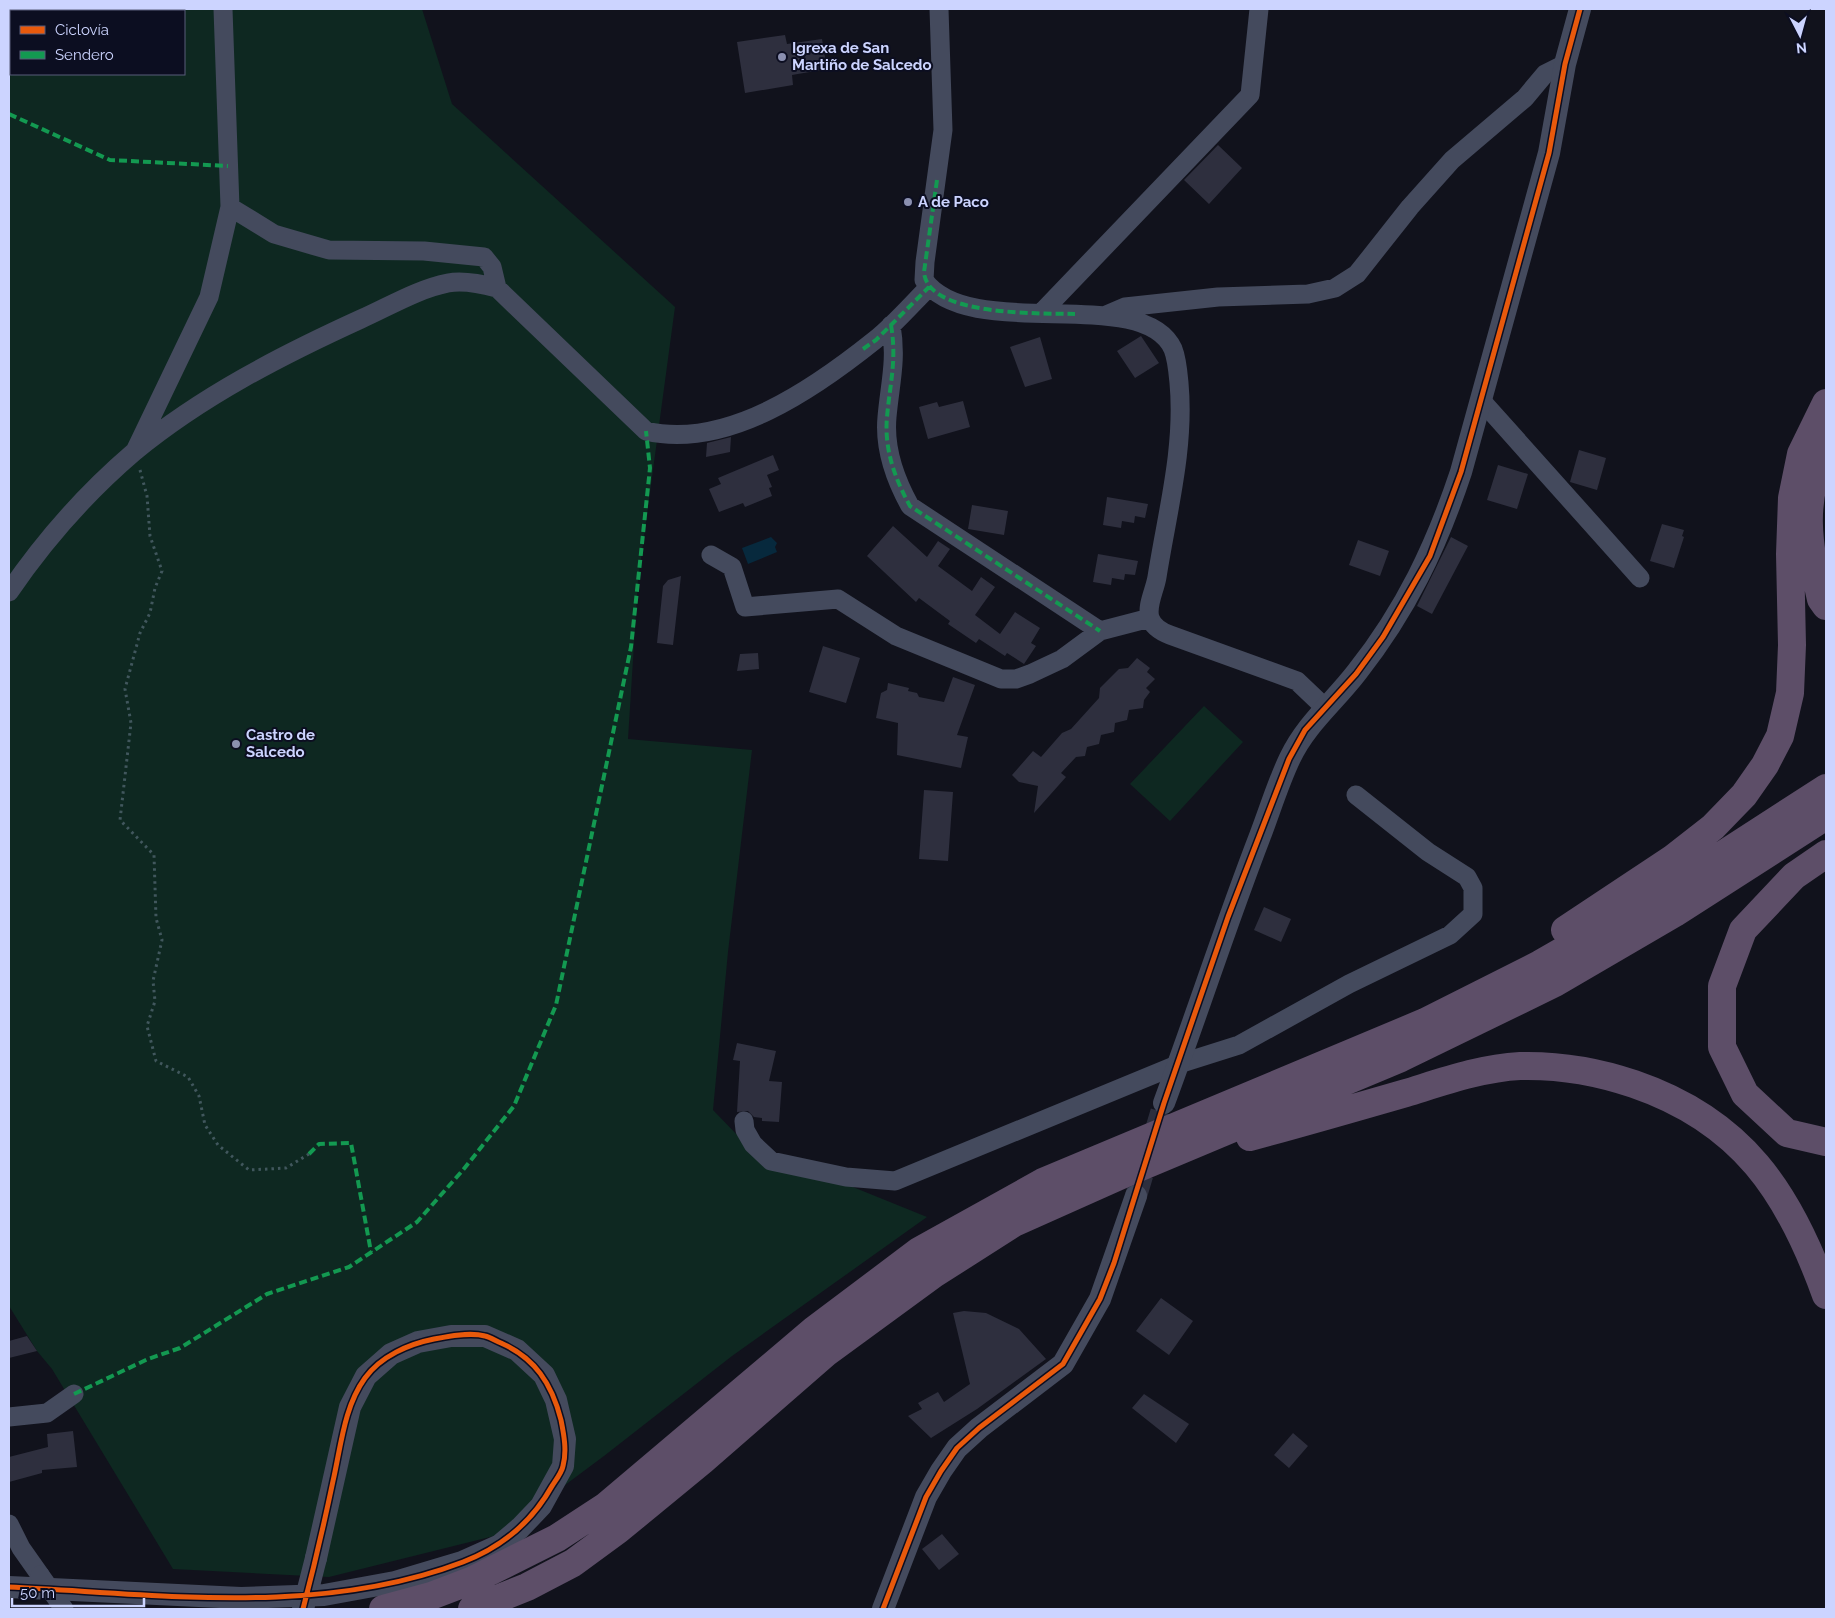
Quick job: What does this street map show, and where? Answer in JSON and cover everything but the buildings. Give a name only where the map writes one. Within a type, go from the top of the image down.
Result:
[{"type":"highway","points":[[1219,1109],[1456,990],[1569,928],[1672,859],[1713,827],[1744,795],[1765,765],[1780,736],[1790,693],[1792,645],[1790,554],[1792,498],[1801,454],[1826,403]]},
{"type":"highway","points":[[1826,447],[1814,482],[1809,508],[1808,535],[1822,599],[1826,606]]},
{"type":"highway","points":[[383,1609],[431,1596],[473,1580],[557,1538],[606,1506],[814,1330],[919,1251],[1042,1182],[1425,1022],[1540,964],[1662,894],[1826,788]]},
{"type":"highway","points":[[1131,1184],[1402,1058],[1555,983],[1675,913],[1826,816]]},
{"type":"highway","points":[[1826,854],[1794,876],[1743,930],[1722,986],[1722,1047],[1745,1094],[1787,1133],[1826,1142]]},
{"type":"highway","points":[[472,1609],[527,1587],[573,1563],[618,1530],[702,1461],[826,1354],[934,1274],[1014,1224],[1462,1076],[1518,1066],[1576,1068],[1603,1073],[1653,1091],[1690,1108],[1728,1135],[1754,1160],[1795,1220],[1811,1253],[1826,1296]]},
{"type":"street","points":[[134,452],[209,297],[230,207],[223,9]]},
{"type":"street","points":[[940,9],[943,130],[924,280],[929,287],[944,297],[975,307],[1012,313],[1104,316],[1152,326],[1172,348],[1177,365],[1181,407],[1180,447],[1156,583],[1150,606],[1150,618],[1161,632],[1297,681],[1318,701],[1323,709]]},
{"type":"street","points":[[1041,313],[1250,95],[1259,9]]},
{"type":"street","points":[[1164,1103],[1228,917],[1289,759],[1305,730],[1356,674],[1383,637],[1430,556],[1461,472],[1550,153],[1565,64],[1580,9]]},
{"type":"street","points":[[1104,316],[1125,307],[1218,297],[1308,294],[1335,288],[1357,274],[1410,207],[1452,160],[1525,98],[1545,74],[1565,64]]},
{"type":"street","points":[[230,207],[274,234],[328,250],[424,251],[484,258],[492,267],[497,288]]},
{"type":"street","points":[[9,592],[40,548],[134,452],[202,403],[266,366],[429,288],[451,283],[477,283],[497,288],[646,431],[665,435],[701,432],[751,420],[819,380],[876,340],[929,287]]},
{"type":"street","points":[[891,325],[895,349],[887,419],[888,445],[896,479],[910,506],[1100,632]]},
{"type":"street","points":[[1481,400],[1640,578]]},
{"type":"street","points":[[711,555],[732,567],[745,607],[838,599],[896,636],[1001,679],[1016,679],[1062,659],[1100,632],[1150,618]]},
{"type":"street","points":[[744,1121],[745,1130],[753,1144],[771,1160],[846,1177],[895,1181],[1179,1064],[1239,1045],[1349,984],[1450,935],[1473,914],[1473,888],[1467,877],[1428,852],[1356,795]]},
{"type":"street","points":[[883,1609],[926,1497],[957,1448],[979,1428],[1062,1364],[1081,1334],[1100,1299],[1131,1184]]},
{"type":"street","points":[[9,1587],[241,1598],[324,1595],[394,1582],[462,1562],[500,1545],[541,1506],[563,1466],[565,1439],[556,1400],[544,1375],[518,1350],[485,1336],[451,1336],[418,1342],[391,1354],[366,1376],[350,1407],[316,1558],[303,1609]]},
{"type":"street","points":[[9,1417],[47,1413],[74,1394]]},
{"type":"street","points":[[9,1524],[21,1548],[64,1609]]},
{"type":"path","points":[[134,452],[147,496],[150,536],[162,571],[155,588],[150,613],[140,633],[126,689],[132,722],[120,820],[154,855],[156,918],[162,940],[153,981],[156,1001],[147,1026],[151,1047],[156,1061],[188,1077],[199,1096],[206,1125],[218,1145],[249,1170],[286,1168],[309,1154]]},
{"type":"green space","points":[[9,9],[422,9],[452,104],[675,307],[638,581],[628,739],[752,750],[728,952],[713,1110],[768,1167],[843,1183],[927,1217],[732,1356],[604,1456],[498,1535],[329,1577],[173,1569],[52,1369],[37,1351],[9,1306]]},
{"type":"green space","points":[[1204,706],[1243,742],[1170,821],[1130,784]]},
{"type":"water","points":[[771,537],[777,543],[775,547],[777,552],[748,564],[742,548]]},
{"type":"tunnel","points":[[1136,1196],[1164,1103]]},
{"type":"marked path","points":[[9,114],[110,160],[228,166]]},
{"type":"marked path","points":[[937,180],[924,272],[930,287],[944,297],[965,305],[989,310],[1075,314]]},
{"type":"marked path","points":[[863,349],[876,340],[929,287]]},
{"type":"marked path","points":[[891,325],[893,361],[887,417],[887,441],[895,474],[910,506],[1100,631]]},
{"type":"marked path","points":[[74,1394],[148,1359],[180,1348],[267,1294],[349,1267],[417,1222],[463,1170],[514,1106],[556,1005],[631,647],[650,468],[646,431]]},
{"type":"marked path","points":[[309,1154],[319,1144],[351,1143],[371,1252]]},
{"type":"cycle path","points":[[883,1609],[926,1497],[957,1448],[979,1428],[1063,1364],[1100,1299],[1114,1263],[1164,1103],[1228,917],[1289,759],[1305,730],[1356,674],[1383,637],[1430,556],[1461,472],[1549,153],[1565,64],[1580,9]]},
{"type":"cycle path","points":[[9,1587],[181,1597],[296,1596],[352,1590],[408,1579],[463,1562],[491,1549],[515,1532],[544,1499],[562,1468],[565,1449],[561,1420],[553,1395],[533,1364],[513,1349],[491,1338],[466,1334],[415,1344],[387,1357],[372,1370],[358,1389],[348,1414],[341,1441],[336,1468],[311,1577],[307,1593],[303,1609]]},
{"type":"place","name":"Igrexa de San Martiño de Salcedo","points":[[782,57]]},
{"type":"place","name":"A de Paco","points":[[908,202]]},
{"type":"place","name":"Castro de Salcedo","points":[[236,744]]}]
